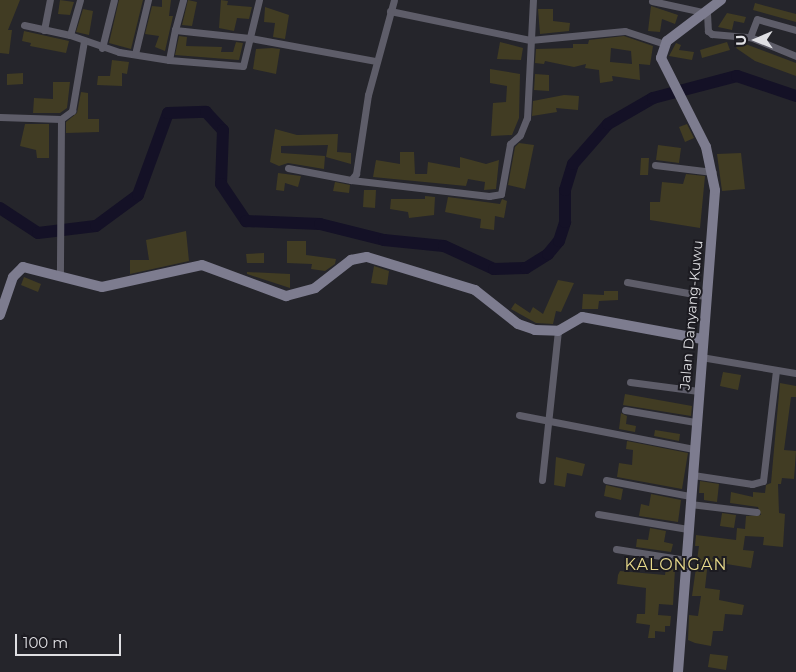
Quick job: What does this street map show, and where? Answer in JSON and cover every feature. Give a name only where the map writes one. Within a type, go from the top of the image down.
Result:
[{"type":"street","points":[[44,30],[50,0]]},
{"type":"street","points":[[70,35],[80,0]]},
{"type":"street","points":[[102,48],[114,0]]},
{"type":"street","points":[[134,54],[148,0]]},
{"type":"street","points":[[169,60],[183,0]]},
{"type":"street","points":[[24,25],[70,35],[102,48],[169,60],[238,68],[246,64],[258,0]]},
{"type":"street","points":[[351,180],[358,167],[375,61],[394,0]]},
{"type":"street","points":[[288,168],[351,180],[489,196],[501,194],[510,144],[520,135],[527,118],[532,0]]},
{"type":"street","points":[[390,11],[530,40],[560,40],[614,31],[639,33],[665,44],[707,13],[721,0]]},
{"type":"street","points":[[652,1],[707,13]]},
{"type":"street","points":[[707,13],[709,33],[750,37],[796,56]]},
{"type":"street","points":[[750,37],[757,19],[796,30]]},
{"type":"street","points":[[175,30],[250,38],[375,61]]},
{"type":"street","points":[[0,117],[61,119],[72,111],[84,41]]},
{"type":"street","name":"Jalan Danyang-Kuwu","points":[[665,44],[661,58],[688,104],[713,172],[715,190],[700,357],[678,672]]},
{"type":"street","points":[[60,276],[58,218],[61,119]]},
{"type":"street","points":[[654,164],[713,172]]},
{"type":"street","points":[[0,315],[13,277],[23,267],[102,287],[202,265],[286,296],[325,282],[356,258],[373,258],[480,292],[526,328],[558,331],[582,317],[702,339]]},
{"type":"street","points":[[627,282],[705,296]]},
{"type":"street","points":[[542,480],[558,331]]},
{"type":"street","points":[[700,357],[796,373]]},
{"type":"street","points":[[693,475],[752,484],[763,481],[776,371]]},
{"type":"street","points":[[630,382],[698,391]]},
{"type":"street","points":[[625,410],[696,422]]},
{"type":"street","points":[[519,414],[549,422],[694,449]]},
{"type":"street","points":[[606,480],[690,500],[757,512]]},
{"type":"street","points":[[598,514],[688,529]]},
{"type":"street","points":[[616,549],[686,560]]},
{"type":"building","points":[[0,0],[20,0],[8,30],[12,30],[9,54],[0,53]]},
{"type":"building","points":[[60,0],[74,2],[70,15],[58,14]]},
{"type":"building","points":[[119,0],[143,0],[131,49],[109,43]]},
{"type":"building","points":[[162,0],[171,0],[169,16],[173,16],[165,51],[155,47],[159,36],[145,34],[152,6],[162,7]]},
{"type":"building","points":[[188,0],[197,2],[192,26],[182,25]]},
{"type":"building","points":[[221,0],[228,1],[227,5],[252,7],[249,19],[237,18],[234,31],[219,28]]},
{"type":"building","points":[[755,3],[796,14],[796,22],[753,10]]},
{"type":"building","points":[[651,6],[678,15],[675,24],[662,19],[660,32],[648,31]]},
{"type":"building","points":[[265,7],[289,15],[285,39],[273,37],[275,23],[264,22]]},
{"type":"building","points":[[83,9],[93,11],[89,35],[76,32]]},
{"type":"building","points":[[538,9],[553,9],[553,21],[570,23],[569,31],[540,34]]},
{"type":"building","points":[[727,13],[746,17],[744,23],[734,21],[732,30],[718,27]]},
{"type":"building","points":[[24,31],[69,41],[66,53],[30,46],[31,43],[22,41]]},
{"type":"building","points":[[179,36],[187,37],[186,46],[222,47],[221,52],[233,52],[236,42],[243,43],[239,60],[175,55]]},
{"type":"building","points":[[624,36],[653,46],[650,65],[639,64],[640,80],[612,76],[613,81],[600,83],[599,70],[585,68],[586,64],[574,67],[545,61],[544,64],[535,63],[536,49],[573,48],[573,44],[588,44],[589,40]],"holes":[[[611,48],[631,51],[632,64],[610,62]]]},
{"type":"building","points":[[500,42],[523,48],[521,60],[497,59]]},
{"type":"building","points":[[727,42],[730,50],[702,58],[700,50]]},
{"type":"building","points":[[740,42],[796,63],[796,76],[755,61],[736,48]]},
{"type":"building","points":[[676,43],[681,45],[679,50],[694,52],[692,60],[669,56]]},
{"type":"building","points":[[256,49],[280,49],[276,74],[253,69]]},
{"type":"building","points":[[112,60],[129,62],[127,74],[122,73],[122,86],[97,85],[98,76],[110,76]]},
{"type":"building","points":[[490,69],[520,74],[519,118],[512,135],[491,136],[493,103],[506,102],[507,86],[490,83]]},
{"type":"building","points":[[23,73],[23,84],[7,85],[7,74]]},
{"type":"building","points":[[535,74],[549,75],[549,91],[534,90]]},
{"type":"building","points":[[53,82],[70,82],[67,108],[60,113],[33,113],[34,98],[53,99]]},
{"type":"building","points":[[81,92],[88,93],[88,119],[99,119],[99,132],[66,133],[66,122],[77,113]]},
{"type":"building","points":[[564,95],[579,96],[578,110],[556,108],[557,112],[532,116],[533,101]]},
{"type":"building","points":[[25,124],[49,124],[49,158],[37,158],[36,150],[20,146]]},
{"type":"building","points":[[687,124],[694,138],[685,142],[679,127]]},
{"type":"building","points":[[275,129],[297,135],[338,134],[337,152],[351,153],[351,164],[326,157],[328,145],[281,146],[281,153],[325,156],[324,169],[288,163],[279,166],[270,162]]},
{"type":"building","points":[[519,143],[534,145],[525,189],[508,185],[515,147]]},
{"type":"building","points":[[658,145],[681,148],[679,163],[656,160]]},
{"type":"building","points":[[400,152],[414,152],[415,174],[427,174],[428,162],[460,168],[460,157],[486,164],[499,160],[496,189],[484,190],[485,182],[468,179],[466,186],[373,177],[376,160],[400,164]]},
{"type":"building","points":[[741,153],[745,189],[722,191],[717,154]]},
{"type":"building","points":[[641,158],[649,158],[648,175],[640,175]]},
{"type":"building","points":[[278,173],[301,176],[298,187],[285,183],[284,191],[276,190]]},
{"type":"building","points":[[686,174],[705,176],[700,228],[650,220],[650,202],[660,202],[662,182],[683,184]]},
{"type":"building","points":[[335,182],[350,185],[349,193],[333,191]]},
{"type":"building","points":[[364,190],[376,190],[375,208],[363,207]]},
{"type":"building","points":[[425,196],[435,197],[434,215],[409,218],[408,212],[390,209],[391,199],[425,199]]},
{"type":"building","points":[[448,197],[500,204],[502,199],[507,201],[504,218],[495,216],[494,230],[480,228],[481,219],[445,212]]},
{"type":"building","points":[[186,231],[189,261],[130,274],[130,260],[149,260],[146,240]]},
{"type":"building","points":[[287,241],[306,241],[306,255],[336,259],[335,264],[325,271],[311,269],[312,264],[287,263]]},
{"type":"building","points":[[264,253],[264,263],[247,263],[246,254]]},
{"type":"building","points":[[374,266],[389,271],[387,285],[371,283]]},
{"type":"building","points":[[247,272],[290,274],[290,288],[247,274]]},
{"type":"building","points":[[24,277],[41,284],[38,292],[21,285]]},
{"type":"building","points":[[558,280],[574,283],[561,312],[556,311],[553,324],[536,323],[511,309],[515,303],[530,313],[533,307],[543,314]]},
{"type":"building","points":[[604,291],[618,291],[618,300],[599,301],[598,309],[582,309],[583,294],[604,295]]},
{"type":"building","points":[[723,372],[741,375],[738,390],[720,386]]},
{"type":"building","points":[[780,383],[796,386],[796,397],[791,397],[784,450],[796,451],[794,479],[782,478],[781,484],[778,484],[779,513],[785,514],[783,547],[763,545],[764,537],[745,536],[743,550],[754,551],[751,568],[708,561],[705,588],[720,590],[719,600],[744,605],[742,615],[725,614],[723,631],[713,631],[711,646],[695,643],[688,640],[689,615],[698,616],[701,596],[692,596],[699,546],[695,546],[696,535],[736,540],[737,528],[745,529],[746,516],[761,515],[758,507],[730,503],[731,492],[753,497],[753,492],[765,493],[766,485],[771,483]]},
{"type":"building","points":[[625,394],[692,406],[691,416],[623,405]]},
{"type":"building","points":[[621,413],[627,416],[626,424],[636,426],[635,432],[619,429]]},
{"type":"building","points":[[655,430],[680,434],[679,441],[654,436]]},
{"type":"building","points":[[627,441],[688,453],[682,489],[617,477],[619,463],[632,465],[633,450],[626,449]]},
{"type":"building","points":[[556,457],[585,464],[582,476],[567,473],[565,487],[554,485]]},
{"type":"building","points":[[700,481],[719,484],[717,502],[704,500],[704,493],[699,493]]},
{"type":"building","points":[[606,485],[623,489],[621,500],[604,496]]},
{"type":"building","points":[[651,494],[681,500],[678,522],[639,516],[641,504],[649,506]]},
{"type":"building","points":[[722,513],[736,515],[734,528],[720,526]]},
{"type":"building","points":[[650,528],[666,531],[664,542],[673,544],[671,552],[636,547],[637,539],[648,540]]},
{"type":"building","points":[[666,568],[675,569],[673,605],[659,604],[658,615],[671,616],[670,626],[665,626],[665,632],[655,631],[655,638],[648,638],[650,625],[636,623],[637,614],[645,614],[646,588],[617,584],[618,575],[620,571],[665,575]]},
{"type":"building","points":[[710,654],[728,656],[726,670],[708,667]]},
{"type":"waterway","points":[[0,208],[38,233],[96,226],[138,195],[168,113],[206,112],[223,130],[221,184],[246,221],[320,224],[384,240],[444,246],[494,269],[526,268],[548,254],[559,241],[565,222],[565,190],[573,164],[608,124],[653,98],[737,76],[796,96]]},
{"type":"district","name":"KALONGAN","points":[[676,565]]}]
